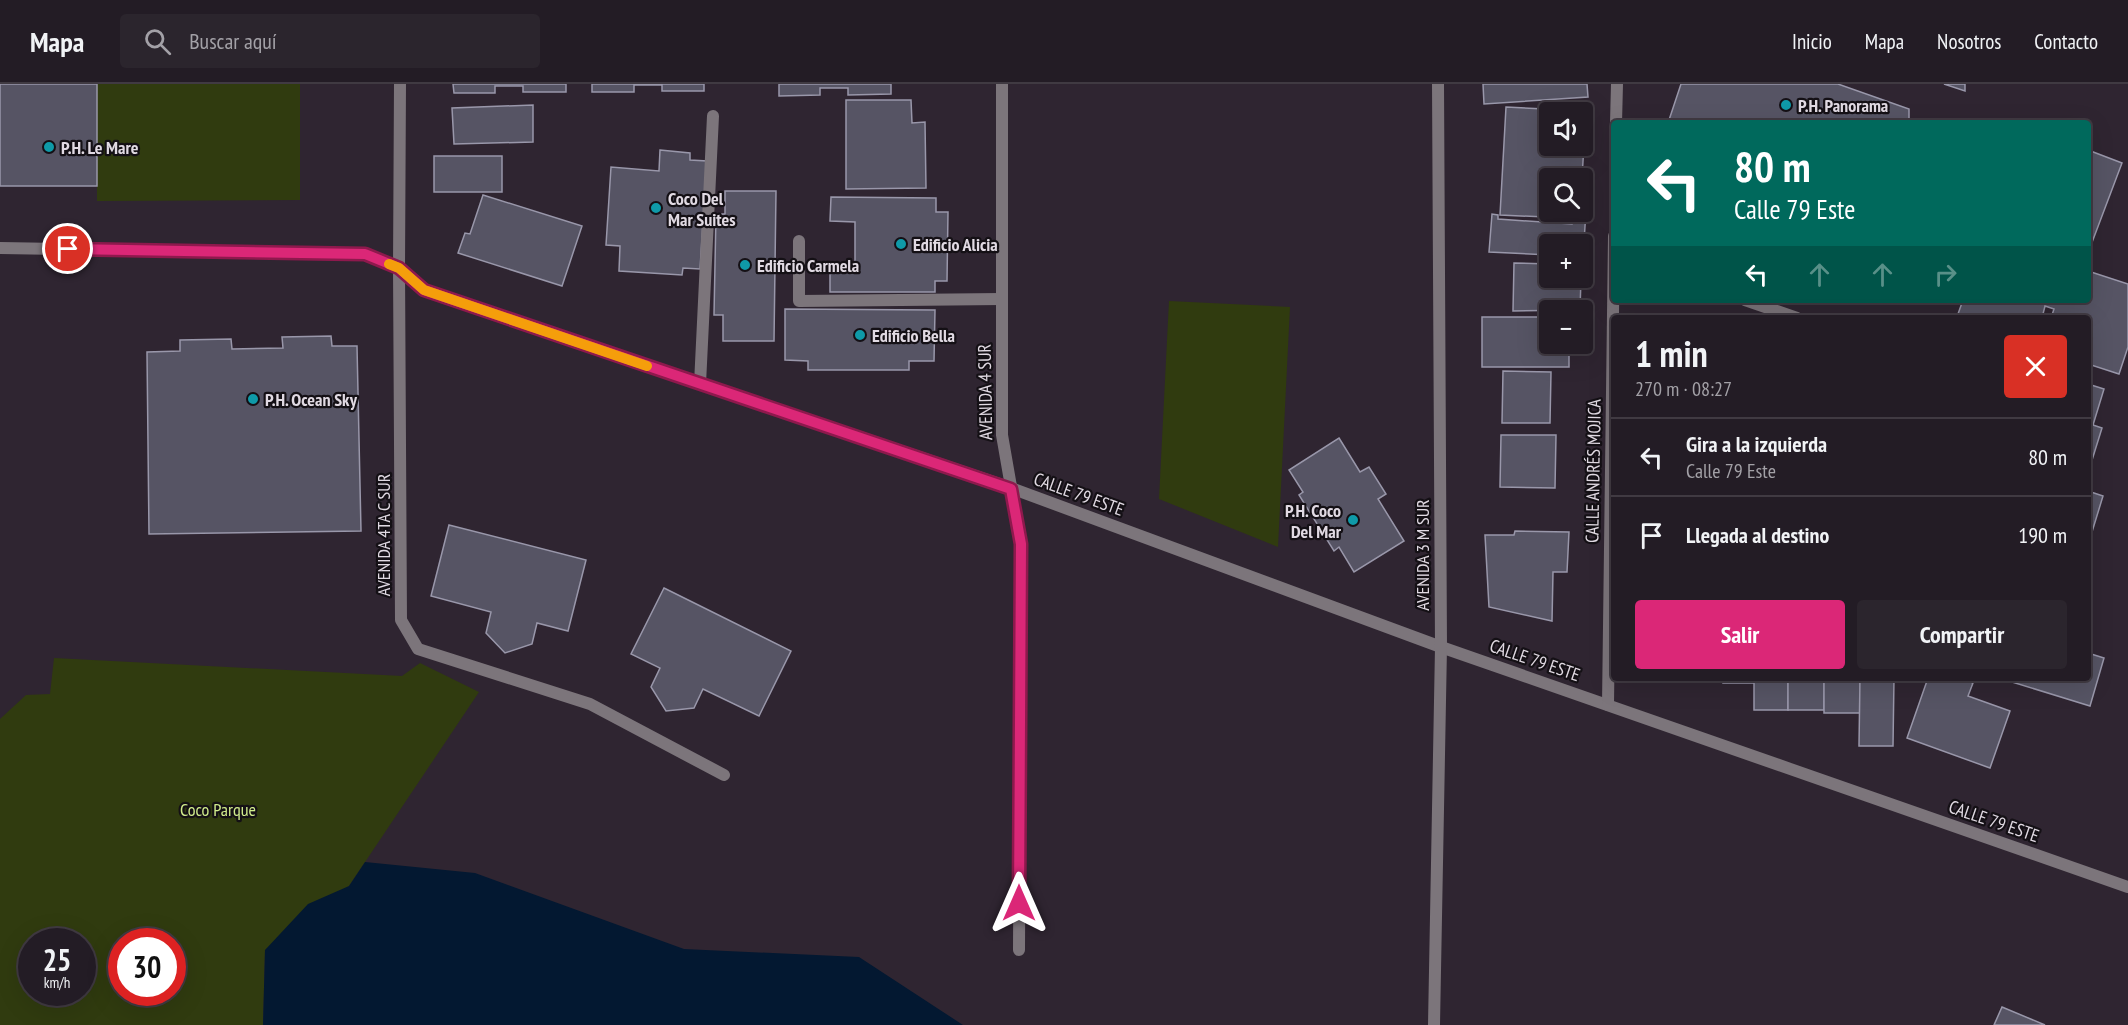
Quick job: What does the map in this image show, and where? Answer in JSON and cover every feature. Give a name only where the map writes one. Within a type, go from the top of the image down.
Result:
[{"type":"street","name":"AVENIDA 4TA C SUR","points":[[400,84],[401,620],[418,649],[590,704],[724,775]]},
{"type":"street","name":"AVENIDA 4 SUR","points":[[1002,84],[1002,435],[1021,544],[1019,950]]},
{"type":"street","name":"AVENIDA 3 M SUR","points":[[1434,1025],[1441,647],[1438,84]]},
{"type":"street","points":[[1616,120],[1617,84]]},
{"type":"street","points":[[700,384],[713,116]]},
{"type":"street","points":[[799,241],[799,301],[1002,299]]},
{"type":"street","name":"CALLE 79 ESTE","points":[[0,248],[365,254],[399,268],[424,290],[1011,489],[1441,647],[2128,887]]},
{"type":"street","points":[[1754,303],[1788,315]]},
{"type":"street","name":"CALLE ANDRÉS MOJICA","points":[[1608,705],[1611,582]]},
{"type":"green space","points":[[97,84],[300,84],[300,200],[97,201]]},
{"type":"green space","points":[[1169,301],[1290,307],[1278,547],[1159,499]]},
{"type":"green space","name":"Coco Parque","points":[[54,658],[402,676],[420,663],[479,692],[349,886],[265,950],[263,1025],[0,1025],[0,719],[26,695],[50,694]]},
{"type":"water","points":[[365,862],[475,873],[684,949],[859,957],[963,1025],[263,1025],[265,950],[308,904],[349,886]]},
{"type":"building","name":"P.H. Le Mare","points":[[0,84],[97,84],[97,186],[0,186]]},
{"type":"building","points":[[453,84],[566,84],[566,92],[523,92],[523,86],[495,86],[495,93],[454,93]]},
{"type":"building","points":[[592,84],[704,84],[704,91],[662,91],[662,85],[634,85],[634,92],[592,92]]},
{"type":"building","points":[[779,84],[891,84],[891,94],[848,95],[848,88],[820,88],[820,95],[779,96]]},
{"type":"building","points":[[1483,84],[1587,84],[1588,97],[1484,104]]},
{"type":"building","name":"P.H. Panorama","points":[[1681,84],[1838,84],[1909,109],[1909,120],[1669,120]]},
{"type":"building","points":[[1944,84],[1965,84],[1965,91]]},
{"type":"building","points":[[846,100],[911,100],[912,123],[925,122],[926,188],[846,189]]},
{"type":"building","points":[[533,105],[533,142],[454,144],[452,108]]},
{"type":"building","points":[[1506,107],[1539,109],[1539,156],[1583,156],[1583,168],[1539,168],[1539,217],[1500,215]]},
{"type":"building","name":"Coco Del Mar Suites","points":[[660,150],[690,153],[690,160],[707,161],[700,269],[683,268],[682,275],[619,271],[620,246],[606,245],[611,167],[659,171]]},
{"type":"building","points":[[2091,151],[2122,163],[2091,245]]},
{"type":"building","points":[[434,156],[502,156],[502,192],[434,192]]},
{"type":"building","name":"Edificio Carmela","points":[[725,191],[776,191],[774,341],[723,341],[723,315],[714,315],[716,214],[725,214]]},
{"type":"building","points":[[483,195],[582,226],[562,286],[458,253],[465,233],[470,234]]},
{"type":"building","name":"Edificio Alicia","points":[[831,197],[936,198],[936,212],[948,212],[947,281],[935,281],[935,292],[830,292],[830,266],[855,266],[855,222],[830,221]]},
{"type":"building","points":[[1492,214],[1498,215],[1498,219],[1572,224],[1572,222],[1585,222],[1584,234],[1539,234],[1539,254],[1489,252]]},
{"type":"building","points":[[1514,263],[1539,264],[1539,288],[1581,288],[1580,300],[1539,300],[1539,311],[1513,311]]},
{"type":"building","points":[[2091,272],[2128,284],[2128,347],[2119,374],[2091,365],[2091,315],[2052,315],[2054,309],[2045,306],[2043,315],[1958,314],[1962,303],[2091,303]]},
{"type":"building","name":"Edificio Bella","points":[[785,309],[935,310],[934,361],[909,361],[909,370],[808,370],[808,361],[785,360]]},
{"type":"building","points":[[1482,317],[1539,317],[1539,354],[1569,354],[1569,367],[1482,367]]},
{"type":"building","name":"P.H. Ocean Sky","points":[[331,336],[332,346],[357,346],[361,531],[149,534],[147,352],[180,351],[180,340],[231,339],[232,349],[283,348],[282,337]]},
{"type":"building","points":[[1503,371],[1551,372],[1550,423],[1502,423]]},
{"type":"building","points":[[2091,385],[2104,389],[2093,425],[2102,428],[2091,463]]},
{"type":"building","points":[[1501,435],[1556,435],[1555,488],[1500,487]]},
{"type":"building","name":"P.H. Coco Del Mar","points":[[1339,438],[1360,472],[1369,467],[1386,494],[1378,499],[1404,541],[1354,572],[1339,547],[1334,551],[1299,495],[1303,492],[1289,470]]},
{"type":"building","points":[[2091,492],[2103,496],[2091,535]]},
{"type":"building","points":[[449,525],[586,560],[568,631],[537,623],[532,644],[505,653],[486,633],[491,612],[431,596]]},
{"type":"building","points":[[1515,531],[1569,532],[1567,572],[1553,572],[1552,621],[1489,607],[1485,535],[1514,535]]},
{"type":"building","points":[[664,588],[791,651],[759,716],[703,689],[694,708],[666,711],[651,687],[660,668],[631,654]]},
{"type":"building","points":[[2091,654],[2104,658],[2090,706],[2009,681],[2091,681]]},
{"type":"building","points":[[1723,681],[1754,681],[1754,683],[1723,683]]},
{"type":"building","points":[[1754,681],[1788,681],[1788,710],[1754,710]]},
{"type":"building","points":[[1788,681],[1824,681],[1824,710],[1788,710]]},
{"type":"building","points":[[1824,681],[1860,681],[1860,713],[1824,713]]},
{"type":"building","points":[[1860,681],[1894,681],[1893,746],[1859,746]]},
{"type":"building","points":[[1927,681],[1973,683],[1968,696],[2010,711],[1990,768],[1907,738]]},
{"type":"building","points":[[2002,1007],[2045,1025],[1994,1025]]},
{"type":"slow traffic","points":[[389,264],[399,268],[424,290],[647,366]]},
{"type":"place","name":"P.H. Panorama","points":[[1786,105]]},
{"type":"place","name":"P.H. Le Mare","points":[[49,147]]},
{"type":"place","name":"Coco Del Mar Suites","points":[[656,208]]},
{"type":"place","name":"Edificio Alicia","points":[[901,244]]},
{"type":"place","name":"Edificio Carmela","points":[[745,265]]},
{"type":"place","name":"Edificio Bella","points":[[860,335]]},
{"type":"place","name":"P.H. Ocean Sky","points":[[253,399]]},
{"type":"place","name":"P.H. Coco Del Mar","points":[[1353,520]]},
{"type":"route","points":[[68,249],[365,254],[399,268],[424,290],[1011,489],[1021,544],[1019,903]]}]
